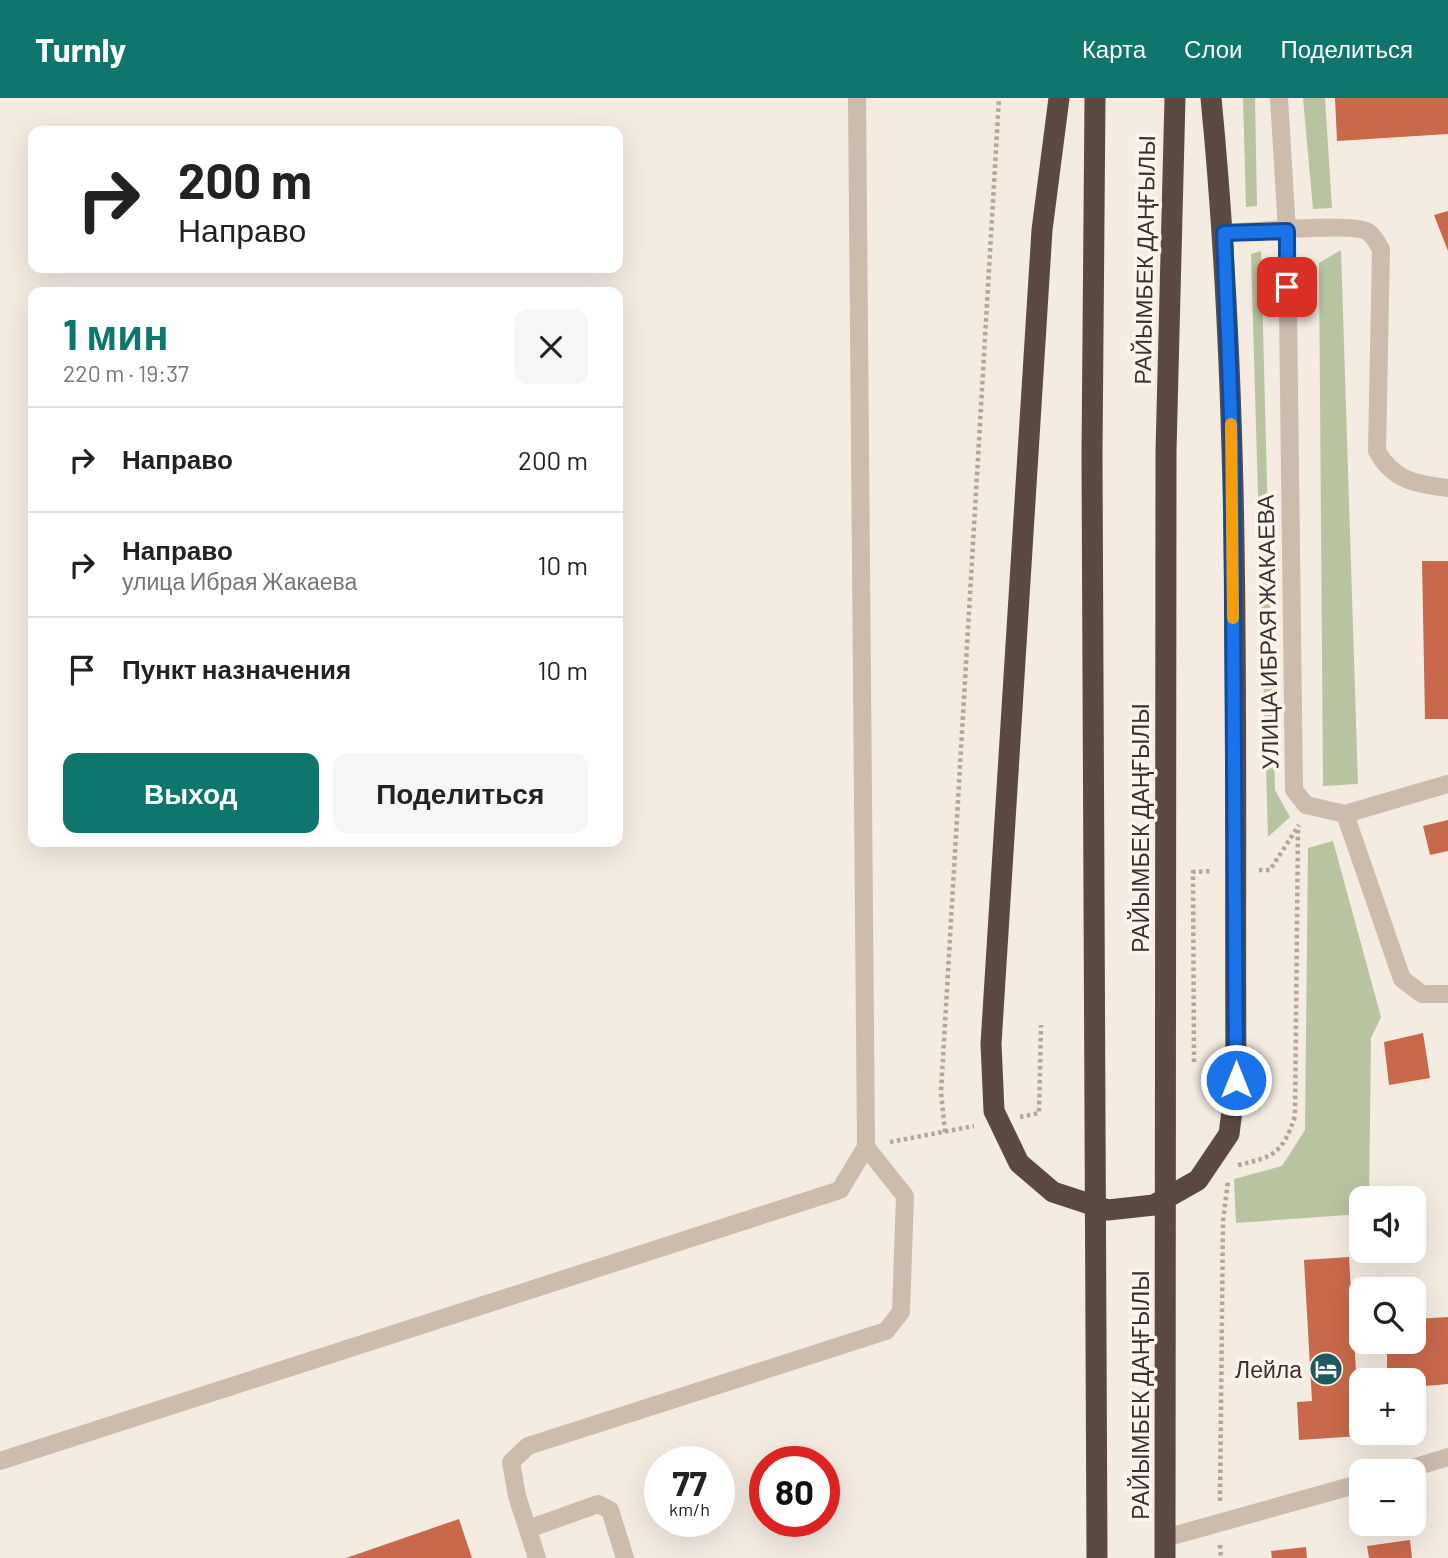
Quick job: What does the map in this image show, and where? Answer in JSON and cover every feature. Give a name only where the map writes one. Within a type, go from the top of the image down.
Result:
[{"type":"highway","points":[[1059,98],[1042,230],[991,1044],[994,1111],[1019,1163],[1053,1192],[1108,1210],[1154,1205],[1198,1180],[1230,1134],[1236,1080],[1232,442],[1224,233],[1211,98]]},
{"type":"highway","name":"РАЙЫМБЕК ДАҢҒЫЛЫ","points":[[1092,1555],[1092,455],[1095,98]]},
{"type":"highway","name":"РАЙЫМБЕК ДАҢҒЫЛЫ","points":[[1165,1548],[1166,451],[1175,98]]},
{"type":"street","points":[[0,1461],[840,1190],[866,1147],[858,98]]},
{"type":"street","name":"УЛИЦА ИБРАЯ ЖАКАЕВА","points":[[1279,98],[1287,231],[1294,790],[1306,804],[1345,814]]},
{"type":"street","points":[[1224,233],[1343,227],[1366,230],[1375,239],[1381,249],[1377,451],[1383,462],[1400,478],[1411,483],[1448,488]]},
{"type":"street","points":[[1448,784],[1345,814],[1402,979],[1422,994],[1448,994]]},
{"type":"street","points":[[537,1558],[511,1462],[528,1446],[886,1331],[901,1312],[905,1196],[866,1147]]},
{"type":"street","points":[[1426,1464],[1448,1457]]},
{"type":"street","points":[[1165,1548],[1220,1525],[1349,1486]]},
{"type":"street","points":[[528,1528],[598,1504],[610,1510],[625,1558]]},
{"type":"path","points":[[944,1132],[941,1092],[999,98]]},
{"type":"path","points":[[1221,1558],[1223,1221],[1230,1167],[1269,1158],[1287,1141],[1295,1116],[1298,829]]},
{"type":"path","points":[[1012,1118],[1040,1113],[1041,1025]]},
{"type":"path","points":[[1194,1025],[1194,1062]]},
{"type":"path","points":[[866,1147],[985,1124]]},
{"type":"green space","points":[[1243,98],[1255,98],[1257,206],[1246,207]]},
{"type":"green space","points":[[1303,98],[1325,98],[1332,208],[1313,209]]},
{"type":"green space","points":[[1341,250],[1358,784],[1323,786],[1319,263]]},
{"type":"green space","points":[[1261,251],[1275,790],[1290,817],[1268,837],[1251,254]]},
{"type":"green space","points":[[1333,841],[1381,1017],[1371,1038],[1369,1186],[1349,1186],[1349,1215],[1236,1223],[1234,1179],[1282,1166],[1305,1130],[1308,848]]},
{"type":"building","points":[[1335,98],[1448,98],[1448,134],[1337,141]]},
{"type":"building","points":[[1448,211],[1448,251],[1434,215]]},
{"type":"building","points":[[1422,561],[1448,561],[1448,719],[1425,719]]},
{"type":"building","points":[[1448,820],[1448,851],[1430,855],[1423,826]]},
{"type":"building","points":[[1423,1033],[1430,1078],[1389,1085],[1384,1042]]},
{"type":"building","points":[[1349,1257],[1349,1354],[1355,1354],[1356,1368],[1349,1368],[1349,1437],[1299,1440],[1297,1402],[1312,1401],[1304,1260]]},
{"type":"building","points":[[1448,1317],[1448,1384],[1426,1386],[1426,1368],[1387,1368],[1387,1354],[1426,1354],[1426,1318]]},
{"type":"building","points":[[459,1519],[472,1558],[346,1558]]},
{"type":"building","points":[[1410,1540],[1412,1558],[1369,1558],[1367,1546]]},
{"type":"building","points":[[1306,1547],[1307,1558],[1272,1558],[1271,1551]]},
{"type":"slow traffic","points":[[1231,424],[1233,618]]},
{"type":"place","name":"Лейла","points":[[1326,1369]]},
{"type":"route","points":[[1236,1080],[1232,442],[1224,233],[1287,231],[1287,287]]}]
